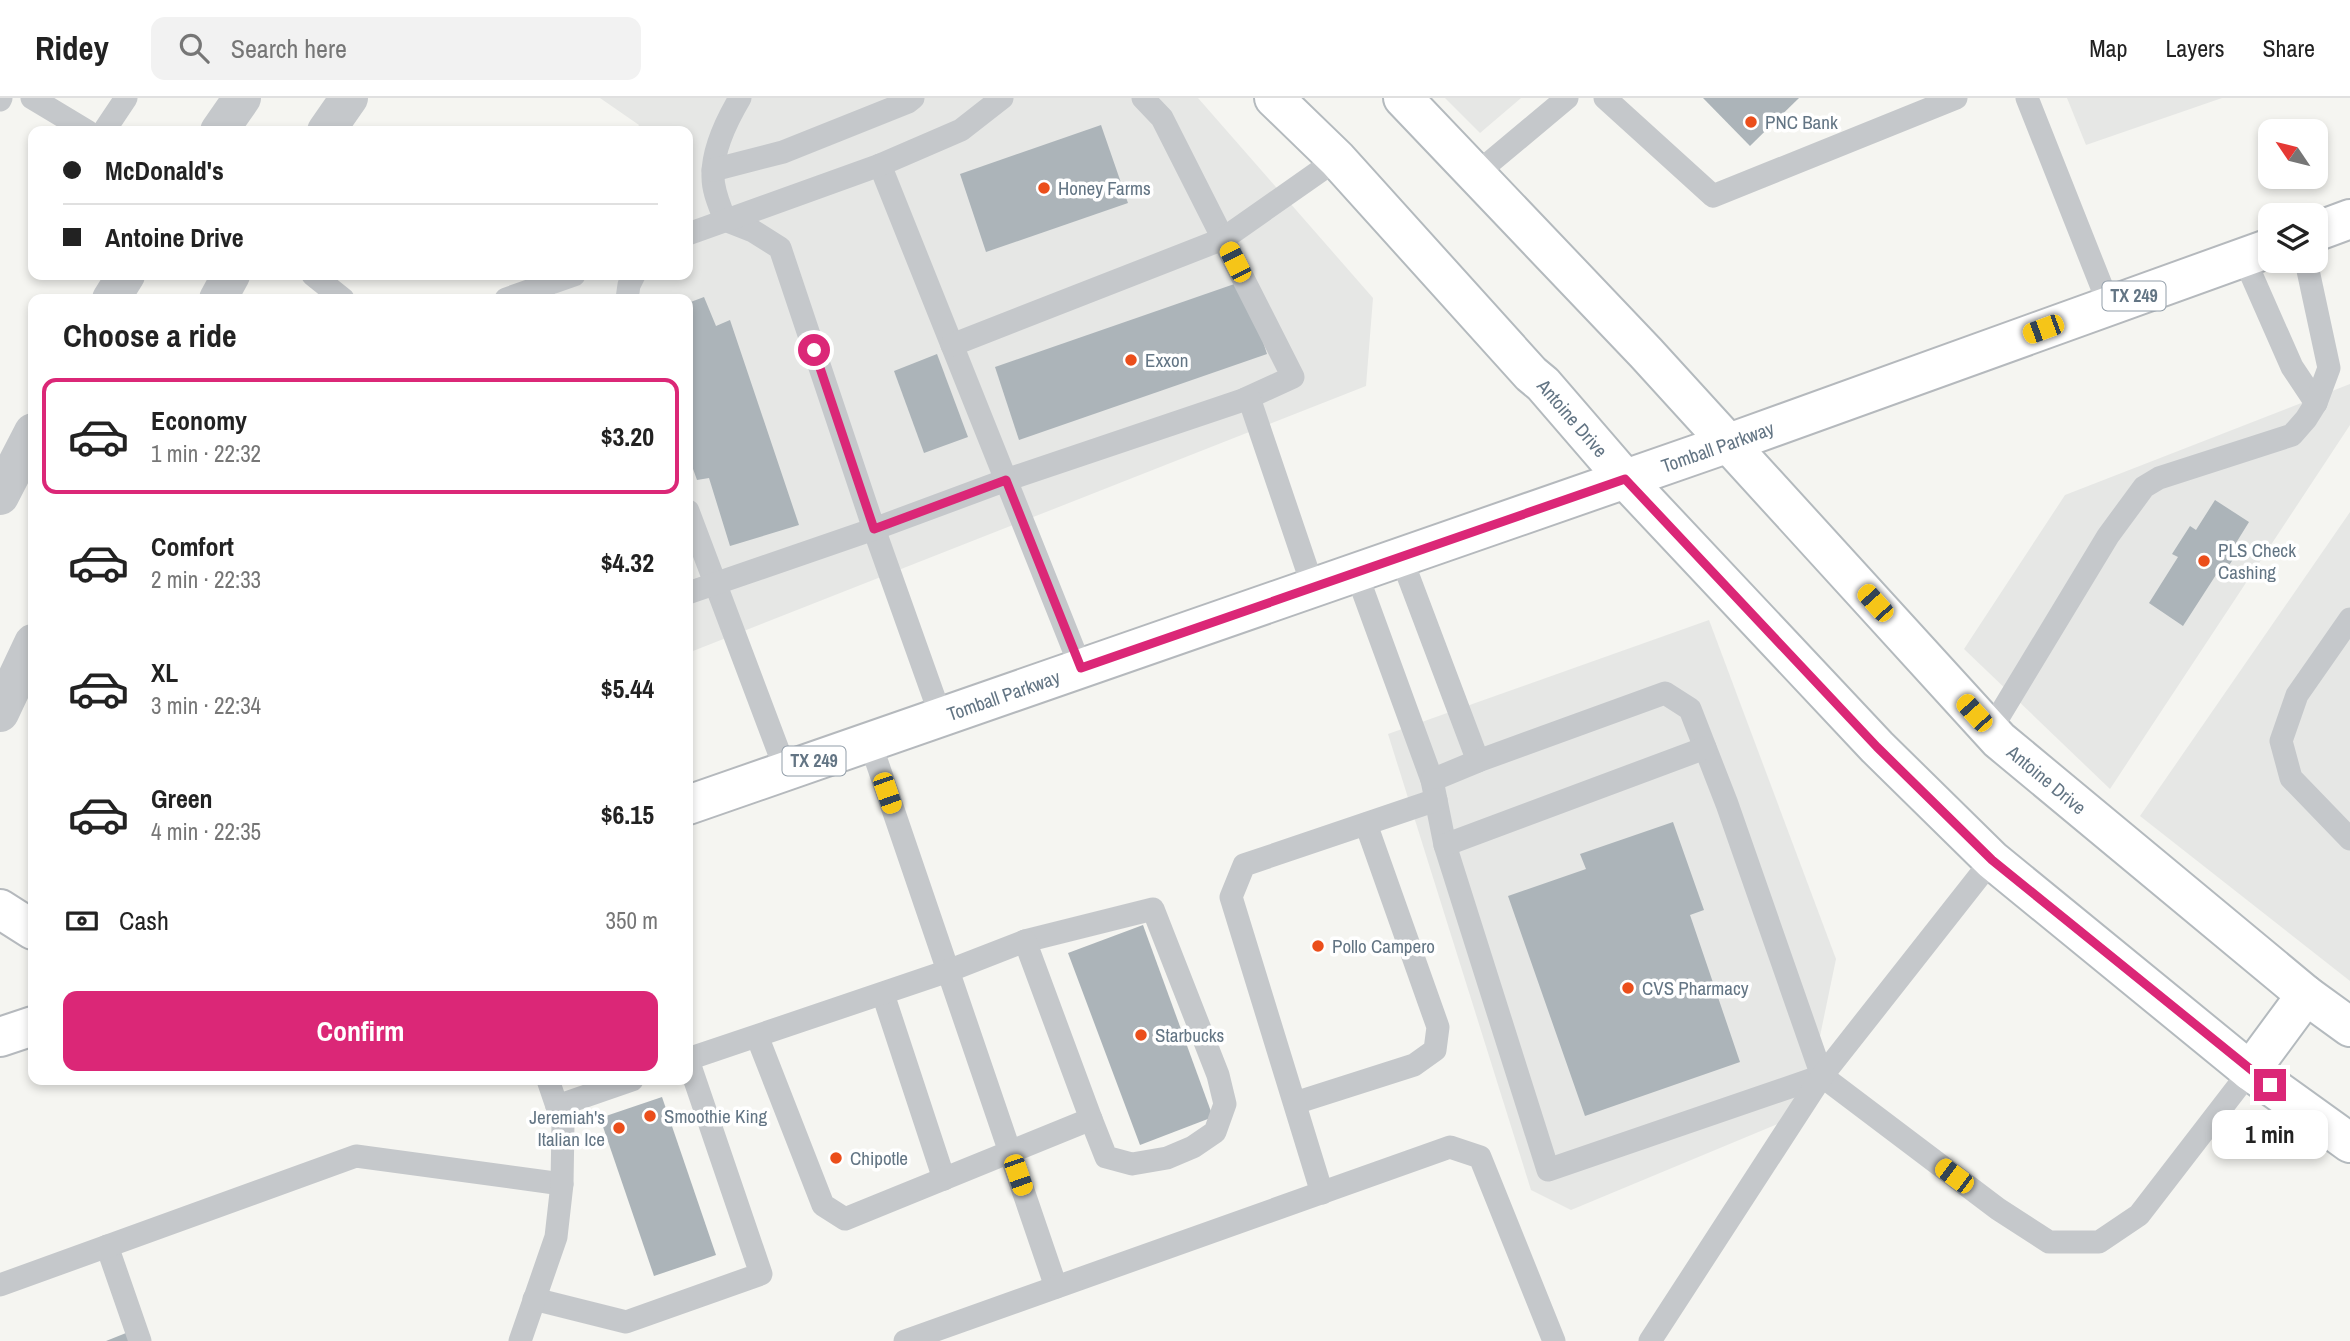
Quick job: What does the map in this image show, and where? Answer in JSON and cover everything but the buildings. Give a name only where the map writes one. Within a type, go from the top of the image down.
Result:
[{"type":"main road","name":"Antoine Drive","points":[[1274,98],[1337,159],[1543,384],[1625,479],[1877,747],[1992,860],[2250,1071],[2350,1143]]},
{"type":"main road","name":"Antoine Drive","points":[[1403,98],[1729,443],[1990,731],[2306,995],[2350,1027]]},
{"type":"main road","points":[[2328,227],[2350,219]]},
{"type":"main road","name":"Tomball Parkway","points":[[693,803],[1729,443],[2257,253]]},
{"type":"main road","points":[[0,909],[28,927]]},
{"type":"main road","points":[[2250,1071],[2306,995]]},
{"type":"main road","points":[[0,1037],[28,1028]]},
{"type":"street","points":[[222,126],[242,98]]},
{"type":"street","points":[[329,126],[349,98]]},
{"type":"street","points":[[0,496],[28,442]]},
{"type":"street","points":[[0,713],[28,654]]},
{"type":"lane","points":[[32,98],[79,126]]},
{"type":"lane","points":[[107,126],[126,98]]},
{"type":"lane","points":[[740,98],[719,144],[713,170],[715,191],[725,220],[753,231],[780,247],[874,529],[941,717]]},
{"type":"lane","points":[[713,170],[783,152],[852,126],[913,98]]},
{"type":"lane","points":[[693,232],[880,165],[961,130],[1002,98]]},
{"type":"lane","points":[[693,591],[1006,480],[1245,399],[1293,377],[1162,118],[1143,98]]},
{"type":"lane","points":[[1476,174],[1567,98]]},
{"type":"lane","points":[[1605,98],[1713,196],[1932,99]]},
{"type":"lane","points":[[2027,98],[2109,305]]},
{"type":"lane","points":[[952,345],[1223,239],[1337,159]]},
{"type":"lane","points":[[880,165],[1081,668]]},
{"type":"lane","points":[[2257,253],[2292,367],[2316,402]]},
{"type":"lane","points":[[1990,731],[2101,547],[2144,487],[2159,478],[2292,435],[2306,419],[2316,402],[2329,368],[2309,273]]},
{"type":"lane","points":[[318,280],[332,294]]},
{"type":"lane","points":[[520,294],[561,280]]},
{"type":"lane","points":[[1245,399],[1250,398],[1313,587]]},
{"type":"lane","points":[[693,525],[786,771]]},
{"type":"lane","points":[[1401,557],[1478,761]]},
{"type":"lane","points":[[1356,572],[1434,790],[1445,845],[1548,1170],[1822,1076]]},
{"type":"lane","points":[[2350,619],[2297,695],[2281,741],[2291,778],[2350,839]]},
{"type":"lane","points":[[1322,1193],[1231,897],[1244,865],[1366,824],[1434,790],[1478,761],[1665,693],[1690,709],[1822,1076],[1998,1209],[2049,1242],[2099,1242],[2139,1215],[2250,1071]]},
{"type":"lane","points":[[870,742],[1056,1287]]},
{"type":"lane","points":[[1445,845],[1705,748]]},
{"type":"lane","points":[[1294,1103],[1414,1065],[1435,1051],[1438,1027],[1366,824]]},
{"type":"lane","points":[[1650,1341],[1822,1076],[1992,860]]},
{"type":"lane","points":[[693,1058],[948,971],[1025,941],[1153,909],[1218,1075],[1225,1104],[1215,1132],[1193,1147],[1167,1158],[1132,1164],[1107,1157],[1025,941]]},
{"type":"lane","points":[[883,993],[944,1179]]},
{"type":"lane","points":[[757,1036],[823,1205],[845,1219],[1091,1119]]},
{"type":"lane","points":[[534,1299],[626,1322],[761,1274],[693,1075]]},
{"type":"lane","points":[[520,1341],[556,1237],[562,1184],[563,1124],[550,1085]]},
{"type":"lane","points":[[557,1106],[618,1085]]},
{"type":"lane","points":[[905,1341],[1450,1147],[1480,1157],[1554,1341]]},
{"type":"lane","points":[[0,1285],[356,1156],[562,1184]]},
{"type":"lane","points":[[107,1247],[140,1341]]},
{"type":"shaded area","points":[[600,98],[1198,98],[1373,298],[1366,386],[693,651],[693,294],[556,294],[552,280],[693,280],[693,126],[639,125]]},
{"type":"shaded area","points":[[1445,98],[1521,98],[1480,133]]},
{"type":"shaded area","points":[[2067,98],[2222,98],[2086,145]]},
{"type":"shaded area","points":[[2350,384],[2350,425],[2110,789],[1964,649],[2065,495]]},
{"type":"shaded area","points":[[2350,512],[2350,981],[2140,816]]},
{"type":"shaded area","points":[[1709,620],[1836,959],[1804,1113],[1571,1210],[1531,1190],[1388,734]]},
{"type":"place","name":"PNC Bank","points":[[1751,122]]},
{"type":"place","name":"Honey Farms","points":[[1044,188]]},
{"type":"place","name":"Exxon","points":[[1131,360]]},
{"type":"place","name":"PLS Check Cashing","points":[[2204,561]]},
{"type":"place","name":"Pollo Campero","points":[[1318,946]]},
{"type":"place","name":"CVS Pharmacy","points":[[1628,988]]},
{"type":"place","name":"Starbucks","points":[[1141,1035]]},
{"type":"place","name":"Smoothie King","points":[[650,1116]]},
{"type":"place","name":"Jeremiah's Italian Ice","points":[[619,1128]]},
{"type":"place","name":"Chipotle","points":[[836,1158]]},
{"type":"route","points":[[814,350],[874,529],[1006,480],[1081,668],[1625,479],[1877,747],[1992,860],[2270,1085]]}]
